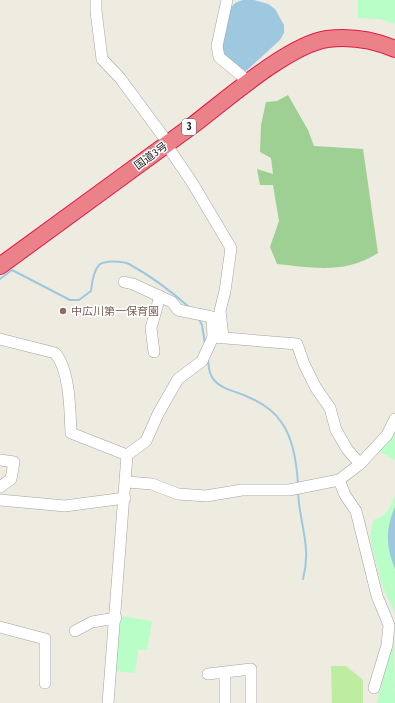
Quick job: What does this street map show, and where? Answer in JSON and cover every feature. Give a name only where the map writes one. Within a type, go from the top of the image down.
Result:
[{"type":"highway","name":"国道3号","points":[[0,266],[249,82],[297,50],[326,39],[354,39],[377,42],[395,49]]},
{"type":"street","points":[[96,0],[102,59],[120,78],[167,144],[231,248],[226,285],[220,311],[218,337],[202,361],[178,379],[158,414],[146,441],[127,455]]},
{"type":"street","points":[[228,0],[217,46],[219,57],[249,82]]},
{"type":"street","points":[[124,282],[133,284],[172,302],[178,310],[212,317],[218,337]]},
{"type":"street","points":[[154,352],[151,328],[160,296]]},
{"type":"street","points":[[218,337],[297,344],[304,364],[316,388],[330,408],[336,430],[347,450],[360,464]]},
{"type":"street","points":[[0,339],[55,353],[59,358],[66,382],[70,406],[71,433],[127,455]]},
{"type":"street","points":[[126,482],[152,484],[178,494],[206,496],[242,490],[289,490],[339,480],[360,464],[387,435],[395,419]]},
{"type":"street","points":[[108,703],[126,498],[127,455]]},
{"type":"street","points":[[0,460],[14,462],[14,466],[11,479],[0,487]]},
{"type":"street","points":[[339,480],[345,495],[356,512],[377,596],[392,625],[374,688]]},
{"type":"street","points":[[0,500],[65,506],[126,498]]},
{"type":"street","points":[[75,631],[92,622],[116,618]]},
{"type":"street","points":[[0,627],[45,639],[45,682]]},
{"type":"street","points":[[208,674],[251,669],[251,703]]},
{"type":"street","points":[[225,673],[225,703]]},
{"type":"green space","points":[[358,0],[395,0],[395,24],[380,19],[358,18]]},
{"type":"green space","points":[[288,95],[308,130],[314,146],[363,149],[378,253],[366,260],[341,267],[329,268],[277,264],[270,247],[279,221],[273,185],[260,185],[257,169],[273,174],[271,158],[260,152],[261,125],[266,102],[277,101]]},
{"type":"green space","points":[[395,428],[395,460],[378,451]]},
{"type":"green space","points":[[395,495],[395,613],[382,585],[370,538],[373,520],[385,514]]},
{"type":"green space","points":[[121,616],[152,621],[147,650],[138,650],[135,673],[116,671],[119,617]]},
{"type":"green space","points":[[394,633],[395,703],[377,703]]},
{"type":"green space","points":[[331,666],[346,666],[363,680],[363,703],[332,703]]},
{"type":"water","points":[[243,0],[254,0],[268,4],[275,9],[284,25],[284,33],[280,40],[246,71],[242,71],[222,54],[223,35],[228,14],[234,4]]},
{"type":"water","points":[[395,507],[395,569],[388,546],[388,530]]},
{"type":"waterway","points":[[0,279],[12,270],[70,300],[79,300],[91,291],[94,274],[99,265],[109,262],[122,262],[129,264],[152,278],[189,307]]},
{"type":"waterway","points":[[199,319],[202,325],[205,344]]},
{"type":"waterway","points":[[208,360],[211,375],[217,383],[262,404],[282,423],[292,445],[297,470],[298,485]]},
{"type":"waterway","points":[[298,491],[306,545],[303,579]]},
{"type":"place","name":"中広川第一保育園","points":[[63,311]]}]
